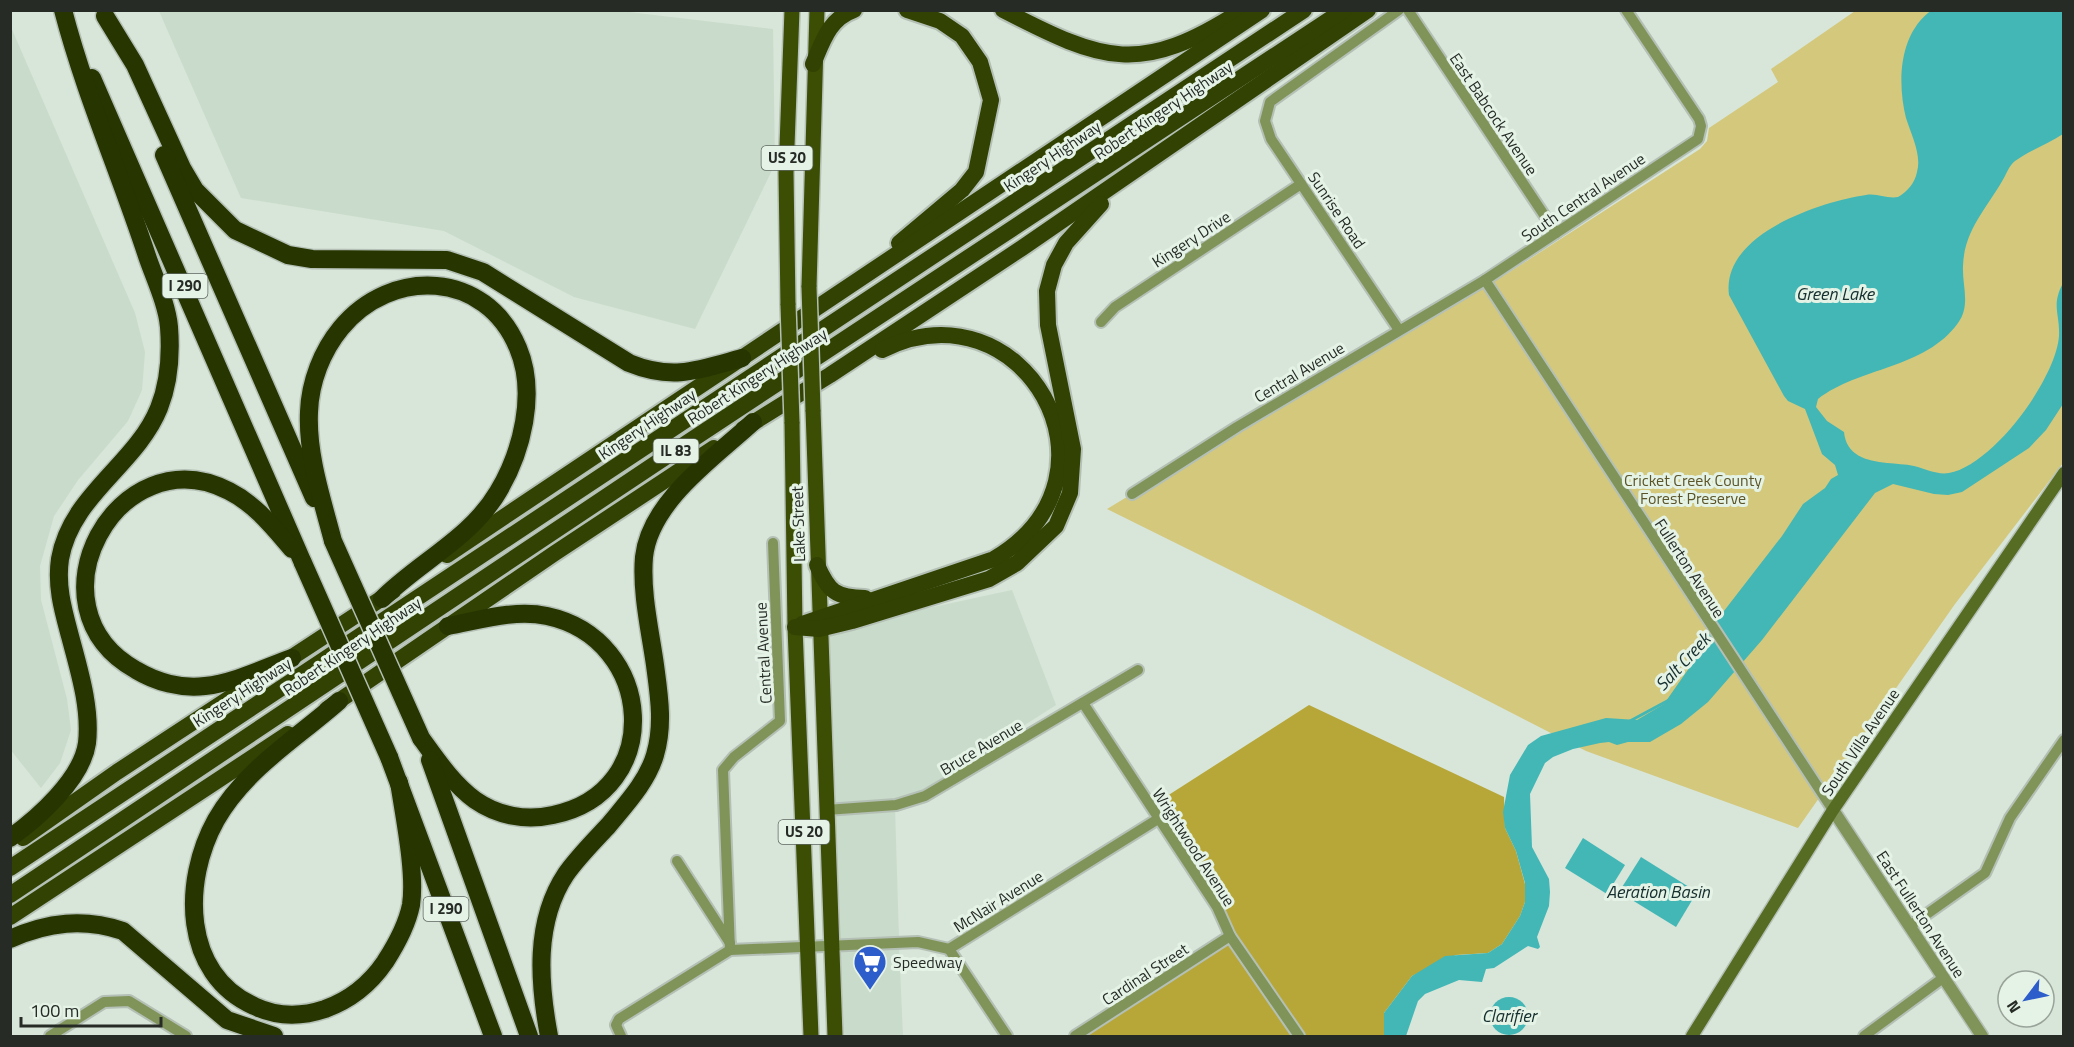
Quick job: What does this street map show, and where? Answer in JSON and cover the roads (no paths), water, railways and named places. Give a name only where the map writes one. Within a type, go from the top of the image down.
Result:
[{"type":"highway","name":"I 290","points":[[63,10],[399,782],[493,1036]]},
{"type":"highway","points":[[10,837],[54,801],[75,772],[86,746],[87,718],[80,675],[59,595],[60,560],[69,527],[87,499],[138,441],[159,408],[170,363],[169,324],[135,219],[89,101],[63,10]]},
{"type":"highway","name":"US 20","points":[[813,64],[829,29],[838,18],[854,10]]},
{"type":"highway","points":[[833,297],[962,190],[976,172],[984,143],[991,100],[980,62],[962,36],[940,21],[907,10]]},
{"type":"highway","points":[[1003,10],[1074,45],[1102,54],[1129,56],[1157,52],[1192,40],[1242,10]]},
{"type":"highway","points":[[10,846],[1262,10]]},
{"type":"highway","name":"Kingery Highway","points":[[10,868],[1304,10]]},
{"type":"highway","name":"Robert Kingery Highway","points":[[10,895],[655,464],[1344,10]]},
{"type":"highway","points":[[795,627],[852,621],[989,579],[1017,563],[1056,526],[1070,493],[1073,449],[1046,307],[1047,291],[1054,265],[1073,232],[1097,207],[1368,10]]},
{"type":"highway","name":"I 290","points":[[104,13],[203,251],[421,738],[446,800],[529,1036]]},
{"type":"highway","points":[[104,13],[135,64],[182,168],[195,190],[235,230],[253,240],[288,255],[312,259],[447,260],[483,272],[629,363],[648,370],[680,374],[742,358]]},
{"type":"highway","points":[[10,917],[339,701],[753,422],[831,375],[1275,76]]},
{"type":"highway","points":[[333,541],[318,484],[309,428],[311,394],[316,374],[330,343],[348,319],[359,309],[381,295],[403,286],[441,286],[480,302],[504,324],[522,359],[526,397],[524,424],[518,447],[498,493],[474,522],[382,599]]},
{"type":"highway","points":[[819,623],[872,598],[994,559],[1007,551],[1028,531],[1054,494],[1060,459],[1055,425],[1040,389],[1024,370],[998,351],[963,337],[938,335],[908,339],[831,375]]},
{"type":"highway","points":[[549,1036],[541,965],[550,909],[565,876],[643,782],[658,743],[661,709],[644,575],[648,539],[670,500],[753,422]]},
{"type":"highway","points":[[292,658],[207,686],[173,685],[143,675],[118,658],[99,635],[86,602],[86,567],[95,539],[120,507],[151,488],[186,481],[216,486],[251,504],[303,563]]},
{"type":"highway","points":[[817,564],[828,588],[835,593],[872,598]]},
{"type":"highway","points":[[421,738],[450,776],[476,800],[507,815],[526,818],[563,813],[595,797],[618,773],[631,742],[633,708],[625,675],[606,648],[581,628],[547,616],[528,614],[448,626]]},
{"type":"highway","points":[[339,701],[303,734],[254,770],[238,787],[215,822],[200,861],[194,891],[196,932],[211,969],[237,997],[268,1012],[285,1015],[311,1014],[342,1003],[376,976],[397,944],[411,904],[410,854],[399,782]]},
{"type":"highway","points":[[10,939],[33,930],[74,922],[106,925],[123,931],[139,941],[227,1020],[274,1036]]},
{"type":"main road","name":"Lake Street","points":[[792,10],[786,173],[788,305],[795,627],[811,1036]]},
{"type":"main road","name":"Lake Street","points":[[817,10],[813,64],[808,287],[835,1036]]},
{"type":"main road","name":"South Villa Avenue","points":[[1692,1036],[1833,810],[2064,472]]},
{"type":"street","name":"Sunrise Road","points":[[1399,10],[1270,102],[1265,121],[1271,139],[1399,330]]},
{"type":"street","name":"East Babcock Avenue","points":[[1408,10],[1556,233]]},
{"type":"street","name":"South Central Avenue","points":[[1485,280],[1698,139],[1701,126],[1699,119],[1626,10]]},
{"type":"street","name":"Kingery Drive","points":[[1101,322],[1115,307],[1301,184]]},
{"type":"street","name":"Central Avenue","points":[[1132,494],[1237,427],[1485,280]]},
{"type":"street","name":"Fullerton Avenue","points":[[1485,280],[1833,810]]},
{"type":"street","name":"Central Avenue","points":[[730,947],[723,770],[734,757],[780,721],[773,543]]},
{"type":"street","name":"Bruce Avenue","points":[[826,810],[896,805],[925,796],[1138,670]]},
{"type":"street","name":"Wrightwood Avenue","points":[[1083,703],[1217,907],[1230,936],[1299,1036]]},
{"type":"street","points":[[1910,926],[1985,873],[2010,818],[2064,741]]},
{"type":"street","name":"East Fullerton Avenue","points":[[1833,810],[1982,1036]]},
{"type":"street","name":"McNair Avenue","points":[[730,947],[809,947],[918,942],[949,949],[1158,819]]},
{"type":"street","points":[[621,1036],[616,1025],[619,1019],[730,947],[677,861]]},
{"type":"street","name":"Cardinal Street","points":[[1075,1036],[1230,936]]},
{"type":"street","points":[[949,949],[1007,1036]]},
{"type":"street","points":[[1864,1036],[1943,978]]},
{"type":"street","points":[[50,1036],[104,1002],[129,1001],[186,1036]]},
{"type":"water","name":"Green Lake","points":[[1932,10],[2063,11],[2063,134],[2013,163],[1978,218],[1964,253],[1965,302],[1958,323],[1928,350],[1834,388],[1818,399],[1816,407],[1827,421],[1844,432],[1853,451],[1865,458],[1879,462],[1911,465],[1940,473],[1949,473],[1966,467],[1984,454],[2019,418],[2047,374],[2059,336],[2057,298],[2063,283],[2063,404],[2046,430],[2029,448],[1962,492],[1948,495],[1934,494],[1893,484],[1875,493],[1762,640],[1708,702],[1681,724],[1650,742],[1628,742],[1617,745],[1609,742],[1600,743],[1573,749],[1545,763],[1530,794],[1532,847],[1549,879],[1550,892],[1549,906],[1537,937],[1540,947],[1538,949],[1528,946],[1494,968],[1486,969],[1482,982],[1459,980],[1425,994],[1418,1001],[1406,1036],[1384,1036],[1384,1013],[1412,976],[1445,956],[1488,953],[1502,944],[1520,916],[1525,902],[1525,883],[1516,851],[1505,828],[1503,812],[1510,775],[1528,745],[1541,736],[1606,718],[1637,720],[1664,704],[1694,661],[1700,642],[1782,536],[1803,504],[1838,475],[1835,465],[1822,454],[1805,409],[1788,401],[1784,396],[1729,295],[1731,273],[1741,255],[1757,238],[1777,225],[1824,205],[1847,199],[1870,195],[1898,197],[1910,187],[1916,176],[1918,159],[1903,104],[1903,59],[1913,32]]},
{"type":"water","name":"Aeration Basin","points":[[1583,838],[1625,865],[1607,894],[1565,868]]},
{"type":"water","name":"Aeration Basin","points":[[1641,857],[1697,892],[1676,927],[1619,892]]},
{"type":"water","name":"Clarifier","points":[[1509,997],[1522,1003],[1528,1016],[1522,1029],[1509,1035],[1496,1029],[1490,1016],[1496,1003]]},
{"type":"waterway","name":"Salt Creek","points":[[1630,721],[1669,700]]},
{"type":"place","name":"Speedway","points":[[870,991]]},
{"type":"park label","name":"Cricket Creek County Forest Preserve","points":[[1693,489]]}]
